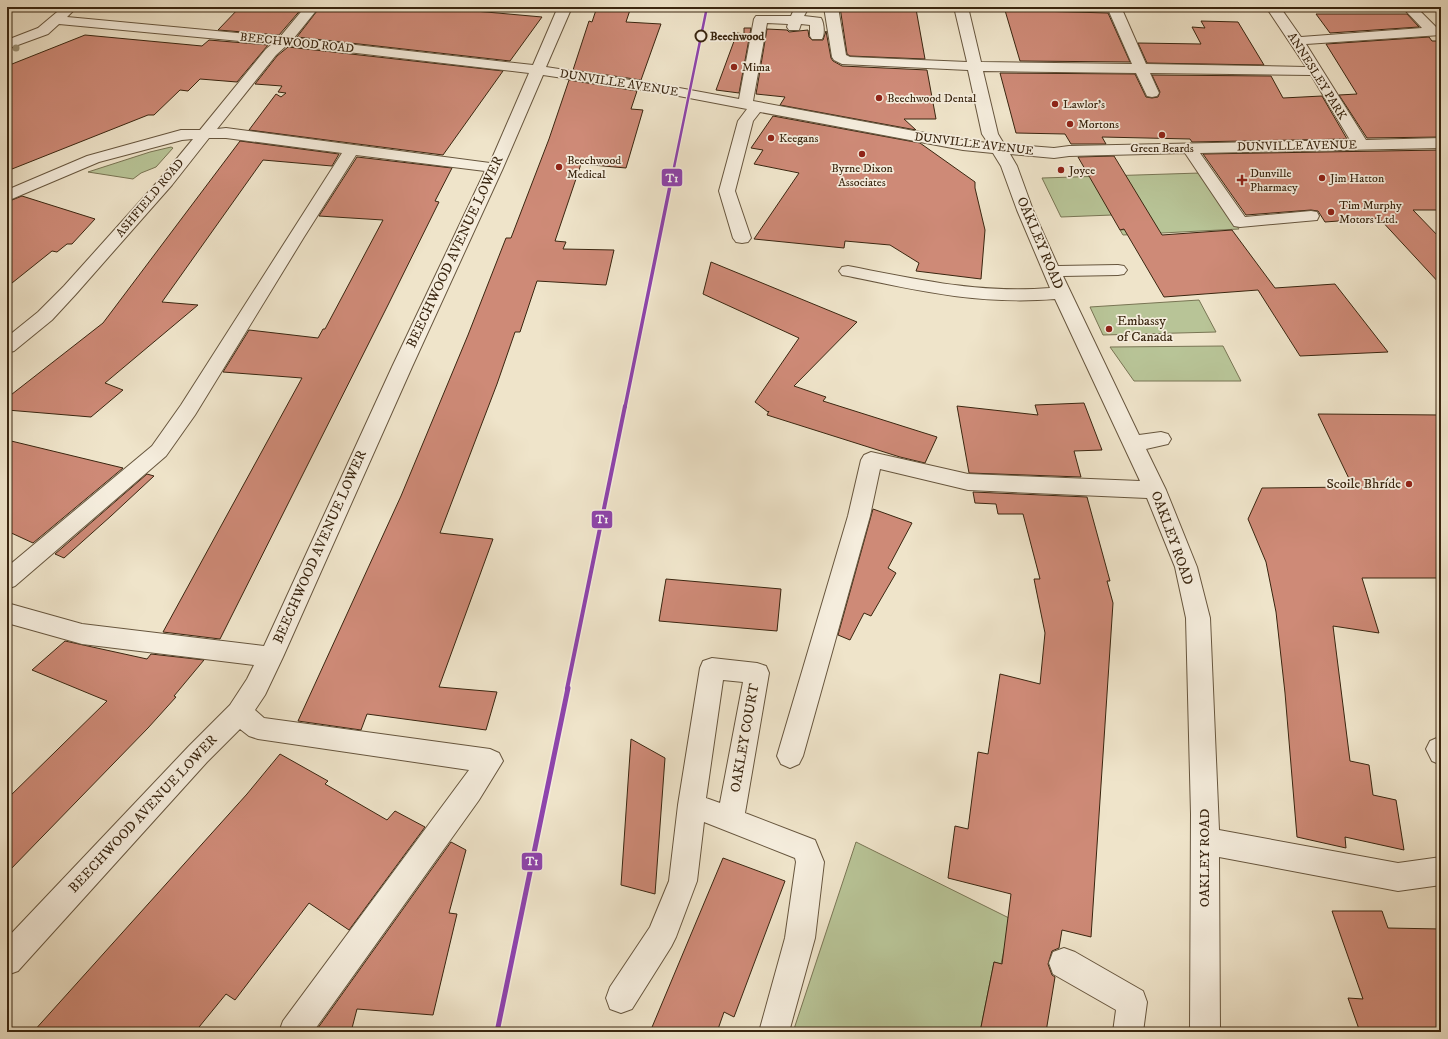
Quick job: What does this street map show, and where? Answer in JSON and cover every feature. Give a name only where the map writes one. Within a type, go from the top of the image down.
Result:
[{"type":"street","points":[[7,45],[43,32],[71,7]]},
{"type":"street","name":"ASHFIELD ROAD","points":[[7,347],[45,316],[70,290],[166,182],[203,134],[271,52],[284,41],[312,7]]},
{"type":"street","name":"BEECHWOOD AVENUE LOWER","points":[[7,960],[198,754],[238,713],[256,687],[402,367],[495,168],[565,7]]},
{"type":"street","points":[[794,23],[802,7]]},
{"type":"street","points":[[831,7],[839,57],[847,61],[974,66],[1314,71]]},
{"type":"street","name":"OAKLEY ROAD","points":[[961,7],[990,134],[1009,166],[1025,210],[1061,293],[1155,490],[1186,567],[1198,618],[1205,842],[1205,1032]]},
{"type":"street","points":[[1114,7],[1152,93]]},
{"type":"street","name":"ANNESLEY PARK","points":[[1273,7],[1297,40],[1314,71],[1360,145]]},
{"type":"street","points":[[1409,7],[1438,30]]},
{"type":"street","points":[[1424,7],[1438,30]]},
{"type":"street","points":[[742,238],[727,191],[750,105],[747,98],[761,19],[794,23],[816,21],[817,36]]},
{"type":"street","name":"BEECHWOOD ROAD","points":[[56,20],[284,41],[537,70]]},
{"type":"street","points":[[1297,40],[1438,30]]},
{"type":"street","name":"DUNVILLE AVENUE","points":[[537,70],[622,82],[928,139],[999,150],[1054,153],[1069,151],[1441,143]]},
{"type":"street","points":[[7,196],[93,159],[181,135],[226,133],[495,168]]},
{"type":"street","points":[[1190,149],[1240,222],[1312,216]]},
{"type":"street","points":[[7,580],[159,451],[188,410],[351,150]]},
{"type":"street","points":[[1052,271],[1118,270]]},
{"type":"street","points":[[848,271],[939,289],[988,295],[1030,296],[1061,293]]},
{"type":"street","points":[[1133,443],[1161,439]]},
{"type":"street","points":[[790,756],[859,516],[871,460],[968,482],[1155,490]]},
{"type":"street","points":[[7,613],[82,634],[271,657]]},
{"type":"street","name":"OAKLEY COURT","points":[[621,998],[661,937],[683,882],[692,806],[712,668],[757,673],[730,820]]},
{"type":"street","points":[[238,713],[258,728],[490,761],[470,791],[294,1032]]},
{"type":"street","points":[[692,806],[805,849],[810,862],[800,938],[774,1032]]},
{"type":"street","points":[[1205,842],[1398,877],[1441,871]]},
{"type":"street","points":[[1064,963],[1132,1002],[1128,1032]]},
{"type":"green space","points":[[171,147],[173,148],[156,167],[141,173],[133,179],[88,172],[150,152]]},
{"type":"green space","points":[[1200,173],[1239,229],[1123,235],[1120,230],[1157,227],[1112,215],[1061,217],[1042,178]]},
{"type":"green space","points":[[1199,300],[1216,332],[1103,335],[1090,307]]},
{"type":"green space","points":[[1223,346],[1241,381],[1134,381],[1110,347]]},
{"type":"green space","points":[[856,842],[1011,919],[1001,964],[994,962],[980,1032],[793,1032]]},
{"type":"building","points":[[240,7],[303,7],[279,35],[218,30]]},
{"type":"building","points":[[320,7],[430,7],[542,17],[510,61],[297,37]]},
{"type":"building","points":[[597,7],[631,7],[626,22],[661,24],[641,80],[573,70],[589,21],[592,22]]},
{"type":"building","points":[[840,7],[916,9],[925,59],[850,56],[847,54]]},
{"type":"building","points":[[1004,7],[1036,7],[1037,11],[1108,13],[1130,62],[1020,61]]},
{"type":"building","points":[[1316,14],[1407,14],[1419,27],[1330,33]]},
{"type":"building","points":[[1201,21],[1238,22],[1264,65],[1147,63],[1138,43],[1201,44],[1192,27],[1205,28]]},
{"type":"building","name":"Mima","points":[[744,28],[751,28],[739,93],[716,90],[737,33],[744,34]]},
{"type":"building","points":[[767,29],[787,30],[789,32],[808,30],[809,37],[812,40],[823,40],[826,31],[831,58],[833,61],[842,66],[927,70],[936,119],[904,119],[916,130],[780,105],[785,97],[756,94]]},
{"type":"building","points":[[85,35],[202,46],[209,40],[268,45],[237,82],[200,79],[188,91],[180,90],[154,115],[148,115],[7,171],[7,66]]},
{"type":"building","points":[[1429,37],[1432,41],[1441,41],[1441,137],[1367,138],[1339,95],[1357,94],[1326,44]]},
{"type":"building","points":[[288,47],[503,71],[443,155],[249,130],[276,94],[281,97],[286,93],[278,92],[282,86],[255,84],[277,56]]},
{"type":"building","points":[[1000,73],[1135,74],[1146,97],[1152,98],[1158,97],[1160,92],[1152,75],[1271,76],[1283,98],[1322,96],[1347,139],[1192,142],[1190,139],[1102,137],[1106,144],[1071,144],[1065,134],[1016,133]]},
{"type":"building","points":[[569,80],[637,91],[631,109],[643,110],[626,168],[581,164],[555,241],[566,242],[563,249],[614,250],[606,285],[537,281],[520,332],[515,332],[497,384],[440,533],[493,539],[439,687],[497,692],[486,730],[367,714],[361,730],[298,721],[401,496],[468,335],[506,238],[511,238],[549,139]]},
{"type":"building","points":[[773,116],[920,143],[975,182],[975,188],[985,230],[981,279],[916,271],[919,263],[890,245],[845,241],[844,248],[754,239],[799,173],[754,164],[763,150],[751,148]]},
{"type":"building","points":[[240,141],[339,154],[332,166],[263,160],[162,302],[198,305],[105,383],[123,390],[91,417],[7,410],[7,398],[103,323]]},
{"type":"building","points":[[1441,150],[1441,210],[1413,210],[1441,239],[1441,285],[1379,218],[1325,222],[1318,211],[1311,210],[1246,215],[1203,154]]},
{"type":"building","points":[[1114,156],[1162,235],[1232,230],[1275,288],[1335,284],[1388,352],[1300,356],[1258,290],[1164,297],[1124,229],[1120,230],[1078,157]]},
{"type":"building","points":[[357,157],[452,168],[435,201],[439,202],[220,639],[163,632],[302,378],[223,372],[249,330],[318,338],[323,329],[325,329],[383,220],[319,216]]},
{"type":"building","points":[[22,196],[95,219],[72,244],[67,244],[57,252],[52,251],[7,287],[7,202]]},
{"type":"building","points":[[711,262],[857,322],[794,386],[826,397],[823,401],[937,437],[925,463],[900,457],[767,415],[769,411],[768,412],[755,402],[799,338],[703,294]]},
{"type":"building","points":[[1084,403],[1102,450],[1074,451],[1081,477],[969,473],[957,406],[1038,415],[1035,405]]},
{"type":"building","points":[[1318,414],[1441,415],[1441,578],[1362,578],[1379,633],[1333,626],[1350,761],[1369,765],[1373,795],[1396,800],[1404,850],[1345,837],[1346,848],[1297,837],[1285,693],[1276,612],[1266,562],[1248,519],[1262,488],[1353,487]]},
{"type":"building","points":[[7,440],[123,468],[33,543],[7,531]]},
{"type":"building","points":[[147,474],[154,476],[64,558],[55,554]]},
{"type":"building","points":[[973,492],[1087,497],[1110,581],[1107,581],[1113,603],[1091,937],[1062,930],[1059,948],[1052,951],[1048,964],[1052,975],[1055,977],[1046,1032],[980,1032],[994,962],[1002,964],[1011,894],[948,878],[955,826],[968,829],[978,752],[988,754],[1000,674],[1040,684],[1045,633],[1034,579],[1040,579],[1023,514],[998,514],[996,504],[975,503]]},
{"type":"building","points":[[873,509],[912,523],[888,568],[896,573],[871,616],[864,613],[850,640],[838,635]]},
{"type":"building","points":[[666,579],[781,589],[777,631],[659,621]]},
{"type":"building","points":[[65,641],[147,659],[151,654],[204,660],[174,696],[176,697],[148,728],[7,873],[7,799],[107,701],[32,670]]},
{"type":"building","points":[[631,739],[665,758],[655,894],[621,885]]},
{"type":"building","points":[[280,754],[328,781],[325,784],[387,820],[395,811],[425,827],[349,930],[309,903],[235,1000],[226,994],[195,1032],[33,1032],[247,794]]},
{"type":"building","points":[[451,842],[466,850],[449,913],[457,914],[433,1015],[357,1009],[351,1032],[315,1032]]},
{"type":"building","points":[[723,858],[785,881],[734,1017],[724,1012],[717,1032],[650,1032]]},
{"type":"building","points":[[1332,911],[1382,911],[1388,928],[1441,929],[1441,1032],[1360,1032],[1348,998],[1363,999]]},
{"type":"transit line","name":"T1","points":[[497,1032],[707,7]]},
{"type":"place","name":"Beechwood","points":[[701,36]]},
{"type":"place","name":"Mima","points":[[734,67]]},
{"type":"place","name":"Beechwood Dental","points":[[879,98]]},
{"type":"place","name":"Lawlor's","points":[[1055,104]]},
{"type":"place","name":"Mortons","points":[[1070,124]]},
{"type":"place","name":"Green Beards","points":[[1162,135]]},
{"type":"place","name":"Keegans","points":[[771,138]]},
{"type":"place","name":"Byrne Dixon Associates","points":[[862,154]]},
{"type":"place","name":"Beechwood Medical","points":[[559,167]]},
{"type":"place","name":"Joyce","points":[[1061,170]]},
{"type":"place","name":"Jim Hatton","points":[[1322,178]]},
{"type":"place","name":"Dunville Pharmacy","points":[[1242,180]]},
{"type":"place","name":"Tim Murphy Motors Ltd.","points":[[1331,212]]},
{"type":"place","name":"Embassy of Canada","points":[[1109,329]]},
{"type":"place","name":"Scoile Bhríde","points":[[1409,484]]}]
